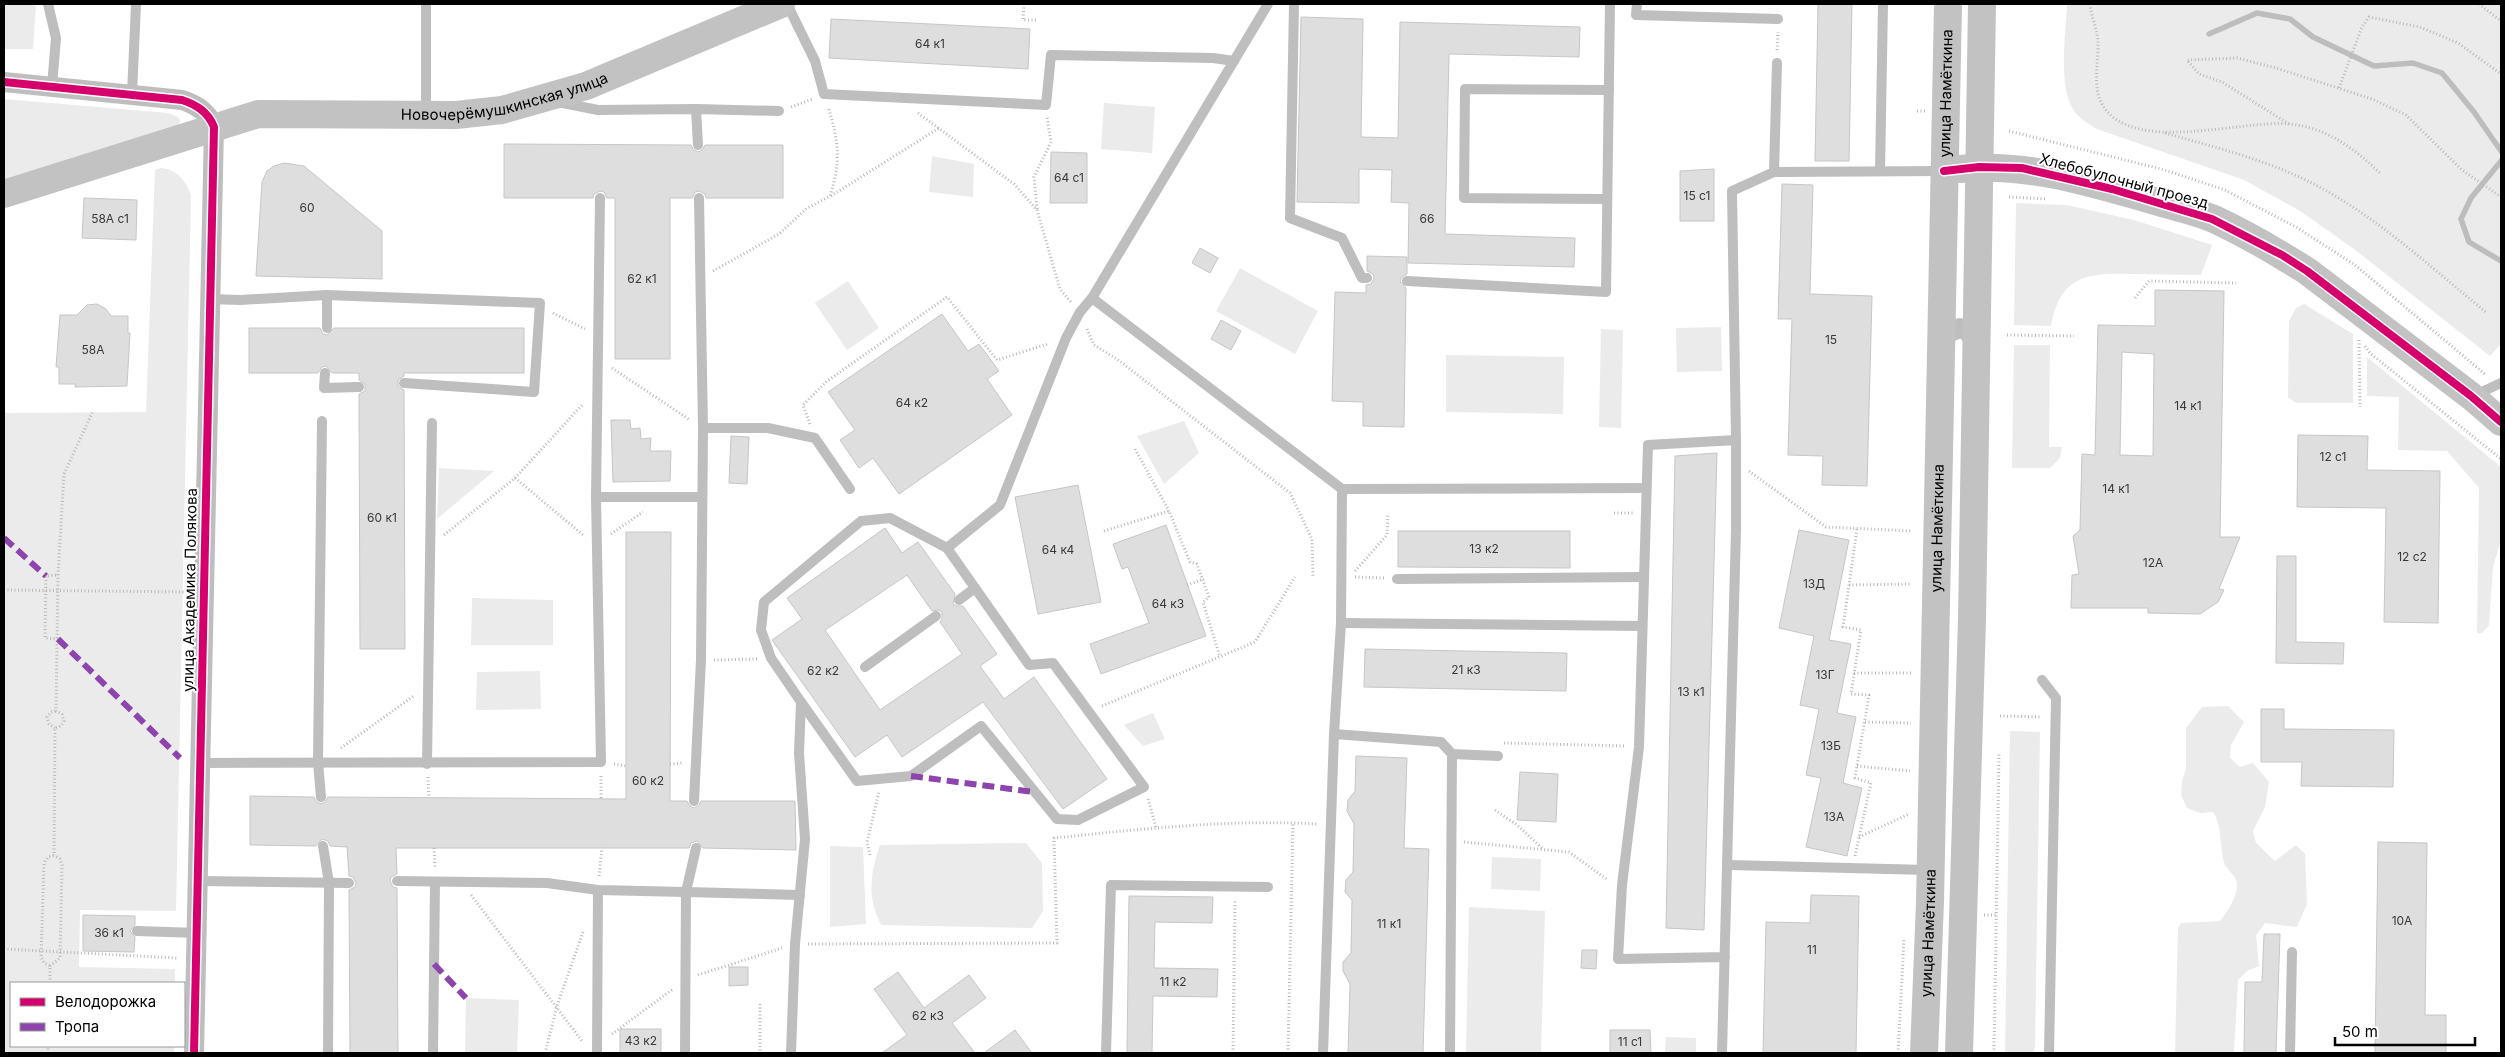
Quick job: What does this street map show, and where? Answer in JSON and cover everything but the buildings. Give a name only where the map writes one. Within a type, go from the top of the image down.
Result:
[{"type":"main road","name":"Новочерёмушкинская улица","points":[[4,194],[258,114],[426,114],[481,113],[502,110],[586,86],[781,4]]},
{"type":"main road","name":"улица Намёткина","points":[[1924,1053],[1930,870],[1948,4]]},
{"type":"main road","points":[[1959,1053],[1972,619],[1982,4]]},
{"type":"main road","name":"Хлебобулочный проезд","points":[[1944,171],[1979,167],[2022,168],[2112,188],[2212,219],[2307,271],[2471,396],[2501,422]]},
{"type":"street","points":[[4,82],[176,98],[192,103],[210,116],[214,128]]},
{"type":"street","name":"улица Академика Полякова","points":[[194,1053],[200,881],[203,592],[214,128]]},
{"type":"street","points":[[1942,344],[1948,332],[1960,328],[1967,330],[1976,343]]},
{"type":"lane","points":[[48,4],[56,38],[52,86]]},
{"type":"lane","points":[[132,94],[136,4]]},
{"type":"lane","points":[[426,4],[426,114]]},
{"type":"lane","points":[[787,4],[815,62],[824,94],[1046,105],[1052,55],[1213,58],[1234,61]]},
{"type":"lane","points":[[947,548],[1000,505],[1066,338],[1080,312],[1092,298],[1268,4]]},
{"type":"lane","points":[[1294,4],[1290,218],[1342,238],[1362,278],[1366,278]]},
{"type":"lane","points":[[1407,280],[1606,292],[1610,4]]},
{"type":"lane","points":[[1637,4],[1636,15],[1778,19]]},
{"type":"lane","points":[[1880,172],[1883,4]]},
{"type":"lane","points":[[1774,172],[1777,64]]},
{"type":"lane","points":[[1607,199],[1464,198],[1465,89],[1609,90]]},
{"type":"lane","points":[[540,99],[598,110],[696,109],[779,111]]},
{"type":"lane","points":[[696,109],[698,145]]},
{"type":"lane","points":[[1722,1053],[1728,865],[1736,462],[1732,191],[1774,172],[1944,171]]},
{"type":"lane","points":[[200,763],[319,762],[427,764],[601,762],[596,546],[600,198]]},
{"type":"lane","points":[[694,801],[701,660],[700,497],[703,428],[702,277],[699,198]]},
{"type":"lane","points":[[209,299],[327,295],[540,304],[534,392],[404,383]]},
{"type":"lane","points":[[327,295],[327,328]]},
{"type":"lane","points":[[1092,298],[1342,489],[1645,488]]},
{"type":"lane","points":[[326,373],[324,388],[359,387]]},
{"type":"lane","points":[[2471,396],[2501,383]]},
{"type":"lane","points":[[321,797],[319,762],[322,421]]},
{"type":"lane","points":[[427,764],[430,684],[432,423]]},
{"type":"lane","points":[[703,428],[768,428],[815,438],[850,489]]},
{"type":"lane","points":[[1725,957],[1618,959],[1622,885],[1640,747],[1645,488],[1648,445],[1736,440]]},
{"type":"lane","points":[[1323,1053],[1334,734],[1342,623],[1342,489]]},
{"type":"lane","points":[[596,497],[700,497]]},
{"type":"lane","points":[[890,518],[947,548],[975,588],[1029,666],[1053,663],[1144,787],[1078,820],[1056,819],[981,726],[911,776],[857,781],[771,658],[762,630],[764,602],[862,521],[890,518]]},
{"type":"lane","points":[[1397,579],[1644,577]]},
{"type":"lane","points":[[959,600],[975,588]]},
{"type":"lane","points":[[865,667],[936,616]]},
{"type":"lane","points":[[1342,623],[1642,626]]},
{"type":"lane","points":[[2042,680],[2056,698],[2049,1053]]},
{"type":"lane","points":[[791,1053],[795,944],[805,839],[799,753],[801,702]]},
{"type":"lane","points":[[1334,734],[1442,742],[1452,754],[1450,1053]]},
{"type":"lane","points":[[1452,754],[1498,756]]},
{"type":"lane","points":[[324,846],[329,883],[328,1053]]},
{"type":"lane","points":[[685,1053],[686,892],[696,848]]},
{"type":"lane","points":[[1728,865],[1930,870]]},
{"type":"lane","points":[[200,881],[349,883]]},
{"type":"lane","points":[[397,881],[547,883],[598,890],[800,895]]},
{"type":"lane","points":[[433,1053],[435,882]]},
{"type":"lane","points":[[1106,1053],[1111,885],[1268,887]]},
{"type":"lane","points":[[597,1051],[598,890]]},
{"type":"lane","points":[[137,931],[198,933]]},
{"type":"lane","points":[[2290,1053],[2292,952]]},
{"type":"path","points":[[1024,4],[1023,20],[1038,20]]},
{"type":"path","points":[[2090,4],[2098,39],[2098,93],[2101,103],[2108,114],[2119,122],[2140,129],[2162,132],[2260,162],[2321,187],[2355,207],[2487,313]]},
{"type":"path","points":[[2479,4],[2501,21]]},
{"type":"path","points":[[2339,88],[2362,27],[2369,17],[2420,27],[2458,43],[2501,74]]},
{"type":"path","points":[[1777,64],[1778,19]]},
{"type":"path","points":[[2381,174],[2352,148],[2335,137],[2290,124],[2222,82],[2199,74],[2187,60],[2237,58],[2372,99],[2406,115],[2462,170],[2499,196]]},
{"type":"path","points":[[779,111],[800,105],[824,94],[836,131],[838,171],[830,196]]},
{"type":"path","points":[[897,98],[1014,184],[1037,210]]},
{"type":"path","points":[[1047,114],[1052,142],[1034,178],[1037,210],[1060,289],[1080,312]]},
{"type":"path","points":[[2162,132],[2290,124]]},
{"type":"path","points":[[702,277],[779,234],[806,209],[939,128]]},
{"type":"path","points":[[2009,197],[2056,199]]},
{"type":"path","points":[[2135,298],[2149,281],[2236,283]]},
{"type":"path","points":[[815,438],[803,405],[827,381],[947,298],[997,360],[1066,338]]},
{"type":"path","points":[[556,316],[598,334]]},
{"type":"path","points":[[2007,335],[2074,336]]},
{"type":"path","points":[[2360,407],[2359,336],[2370,353],[2501,459]]},
{"type":"path","points":[[1094,345],[1117,359],[1290,493],[1312,539],[1314,576]]},
{"type":"path","points":[[609,367],[703,428]]},
{"type":"path","points":[[431,546],[515,478],[597,389]]},
{"type":"path","points":[[56,711],[58,575],[64,474],[92,411]]},
{"type":"path","points":[[1135,449],[1169,512],[1190,562],[1197,564],[1204,579],[1209,597],[1203,602],[1220,657]]},
{"type":"path","points":[[1736,462],[1826,527],[1912,531]]},
{"type":"path","points":[[515,478],[596,546],[663,497]]},
{"type":"path","points":[[1104,531],[1169,512]]},
{"type":"path","points":[[1614,513],[1645,513]]},
{"type":"path","points":[[1388,514],[1386,536],[1350,577],[1397,579]]},
{"type":"path","points":[[1852,868],[1871,783],[1855,778],[1869,695],[1850,694],[1861,630],[1843,628],[1857,528]]},
{"type":"path","points":[[58,575],[46,576],[45,590],[45,638],[58,639]]},
{"type":"path","points":[[1089,712],[1256,642],[1295,578]]},
{"type":"path","points":[[1187,585],[1204,579]]},
{"type":"path","points":[[1849,585],[1912,584]]},
{"type":"path","points":[[4,590],[203,592]]},
{"type":"path","points":[[701,660],[771,658]]},
{"type":"path","points":[[1854,674],[1912,673]]},
{"type":"path","points":[[319,762],[430,684]]},
{"type":"path","points":[[56,711],[62,714],[64,721],[61,726],[55,728],[49,724],[47,717],[51,712],[56,711]]},
{"type":"path","points":[[2000,716],[2056,717]]},
{"type":"path","points":[[1864,722],[1911,723]]},
{"type":"path","points":[[54,855],[55,728]]},
{"type":"path","points":[[1502,742],[1640,747]]},
{"type":"path","points":[[1994,1053],[1999,753]]},
{"type":"path","points":[[601,762],[601,800]]},
{"type":"path","points":[[427,764],[429,798]]},
{"type":"path","points":[[1857,766],[1910,771]]},
{"type":"path","points":[[870,855],[867,842],[882,779]]},
{"type":"path","points":[[1144,787],[1156,827]]},
{"type":"path","points":[[1495,810],[1517,825],[1544,850]]},
{"type":"path","points":[[1859,837],[1909,814]]},
{"type":"path","points":[[597,1051],[618,1028],[686,979],[795,944],[1057,944],[1054,838],[1156,827],[1260,821],[1331,826]]},
{"type":"path","points":[[1288,1053],[1293,822]]},
{"type":"path","points":[[1475,844],[1569,852],[1611,882],[1622,885]]},
{"type":"path","points":[[434,848],[435,882]]},
{"type":"path","points":[[598,890],[602,848]]},
{"type":"path","points":[[50,966],[44,963],[41,956],[44,863],[48,857],[54,855]]},
{"type":"path","points":[[50,966],[60,958],[62,865],[60,859],[54,855]]},
{"type":"path","points":[[460,882],[586,1045]]},
{"type":"path","points":[[1234,1053],[1235,887]]},
{"type":"path","points":[[545,1053],[557,1006],[585,926]]},
{"type":"path","points":[[1898,1053],[1904,934]]},
{"type":"path","points":[[4,949],[177,958]]},
{"type":"path","points":[[50,966],[50,982]]},
{"type":"path","points":[[760,1004],[760,1053]]},
{"type":"shaded area","points":[[4,4],[33,4],[36,7],[33,49],[4,49]]},
{"type":"shaded area","points":[[2067,4],[2501,4],[2501,344],[2490,356],[2354,249],[2300,211],[2244,180],[2097,129],[2082,120],[2069,102],[2064,75]]},
{"type":"shaded area","points":[[4,99],[168,113],[178,117],[180,120],[179,127],[4,180]]},
{"type":"shaded area","points":[[1104,103],[1155,107],[1152,153],[1101,149]]},
{"type":"shaded area","points":[[932,156],[974,164],[973,197],[929,192]]},
{"type":"shaded area","points":[[161,168],[176,173],[186,185],[191,195],[176,911],[80,910],[79,967],[175,969],[175,982],[10,982],[10,1047],[174,1047],[174,1053],[4,1053],[4,413],[146,412],[155,170]]},
{"type":"shaded area","points":[[2016,203],[2066,205],[2134,220],[2212,245],[2201,275],[2103,274],[2090,276],[2069,286],[2061,296],[2055,309],[2051,326],[2014,325]]},
{"type":"shaded area","points":[[1240,268],[1318,311],[1295,354],[1216,311]]},
{"type":"shaded area","points":[[848,281],[879,328],[847,350],[815,303]]},
{"type":"shaded area","points":[[2304,304],[2353,334],[2353,403],[2296,403],[2288,397],[2289,321],[2296,308]]},
{"type":"shaded area","points":[[1721,327],[1722,371],[1677,372],[1676,328]]},
{"type":"shaded area","points":[[1601,329],[1623,330],[1621,428],[1599,427]]},
{"type":"shaded area","points":[[2014,345],[2050,345],[2049,447],[2062,447],[2060,458],[2050,468],[2012,468]]},
{"type":"shaded area","points":[[1446,355],[1564,357],[1563,414],[1446,412]]},
{"type":"shaded area","points":[[2367,357],[2501,467],[2501,540],[2493,567],[2489,625],[2482,633],[2477,633],[2479,488],[2447,451],[2398,450],[2399,397],[2367,396]]},
{"type":"shaded area","points":[[1184,421],[1199,453],[1164,484],[1137,436]]},
{"type":"shaded area","points":[[439,468],[494,471],[437,519]]},
{"type":"shaded area","points":[[472,598],[553,600],[553,645],[471,645]]},
{"type":"shaded area","points":[[540,671],[541,709],[476,710],[477,672]]},
{"type":"shaded area","points":[[2228,706],[2244,722],[2231,745],[2230,758],[2240,767],[2253,763],[2269,782],[2265,807],[2253,831],[2256,843],[2275,861],[2296,845],[2305,854],[2307,904],[2297,927],[2265,923],[2256,935],[2259,966],[2247,971],[2238,980],[2234,1053],[2175,1053],[2178,928],[2181,923],[2220,921],[2237,890],[2237,881],[2224,862],[2220,830],[2213,812],[2200,813],[2187,808],[2181,795],[2182,781],[2186,769],[2186,728],[2202,707]]},
{"type":"shaded area","points":[[1153,713],[1165,739],[1143,746],[1124,725]]},
{"type":"shaded area","points":[[2010,731],[2040,732],[2035,1046],[2033,1053],[2005,1053]]},
{"type":"shaded area","points":[[1026,843],[1042,863],[1043,911],[1032,928],[881,925],[872,895],[872,876],[880,845]]},
{"type":"shaded area","points":[[830,846],[863,847],[866,924],[830,927]]},
{"type":"shaded area","points":[[1492,857],[1541,859],[1540,891],[1491,889]]},
{"type":"shaded area","points":[[1469,907],[1545,911],[1541,1053],[1466,1053]]},
{"type":"shaded area","points":[[466,998],[519,1000],[517,1053],[465,1053]]},
{"type":"shaded area","points":[[1666,1037],[1696,1038],[1696,1053],[1665,1053]]},
{"type":"waterway","points":[[2209,34],[2257,13],[2290,19],[2313,37],[2374,66],[2413,63],[2442,73],[2474,112],[2501,151]]},
{"type":"waterway","points":[[2501,161],[2471,198],[2461,219],[2469,242],[2501,261]]},
{"type":"marked path","points":[[4,538],[46,576]]},
{"type":"marked path","points":[[58,639],[180,758]]},
{"type":"marked path","points":[[911,776],[1034,792]]},
{"type":"marked path","points":[[434,964],[466,998]]},
{"type":"cycle path","points":[[4,82],[182,100],[201,110],[209,117],[214,127],[194,1053]]},
{"type":"cycle path","points":[[1944,171],[1979,167],[2022,168],[2112,189],[2212,219],[2282,255],[2307,271],[2471,396],[2501,422]]}]
